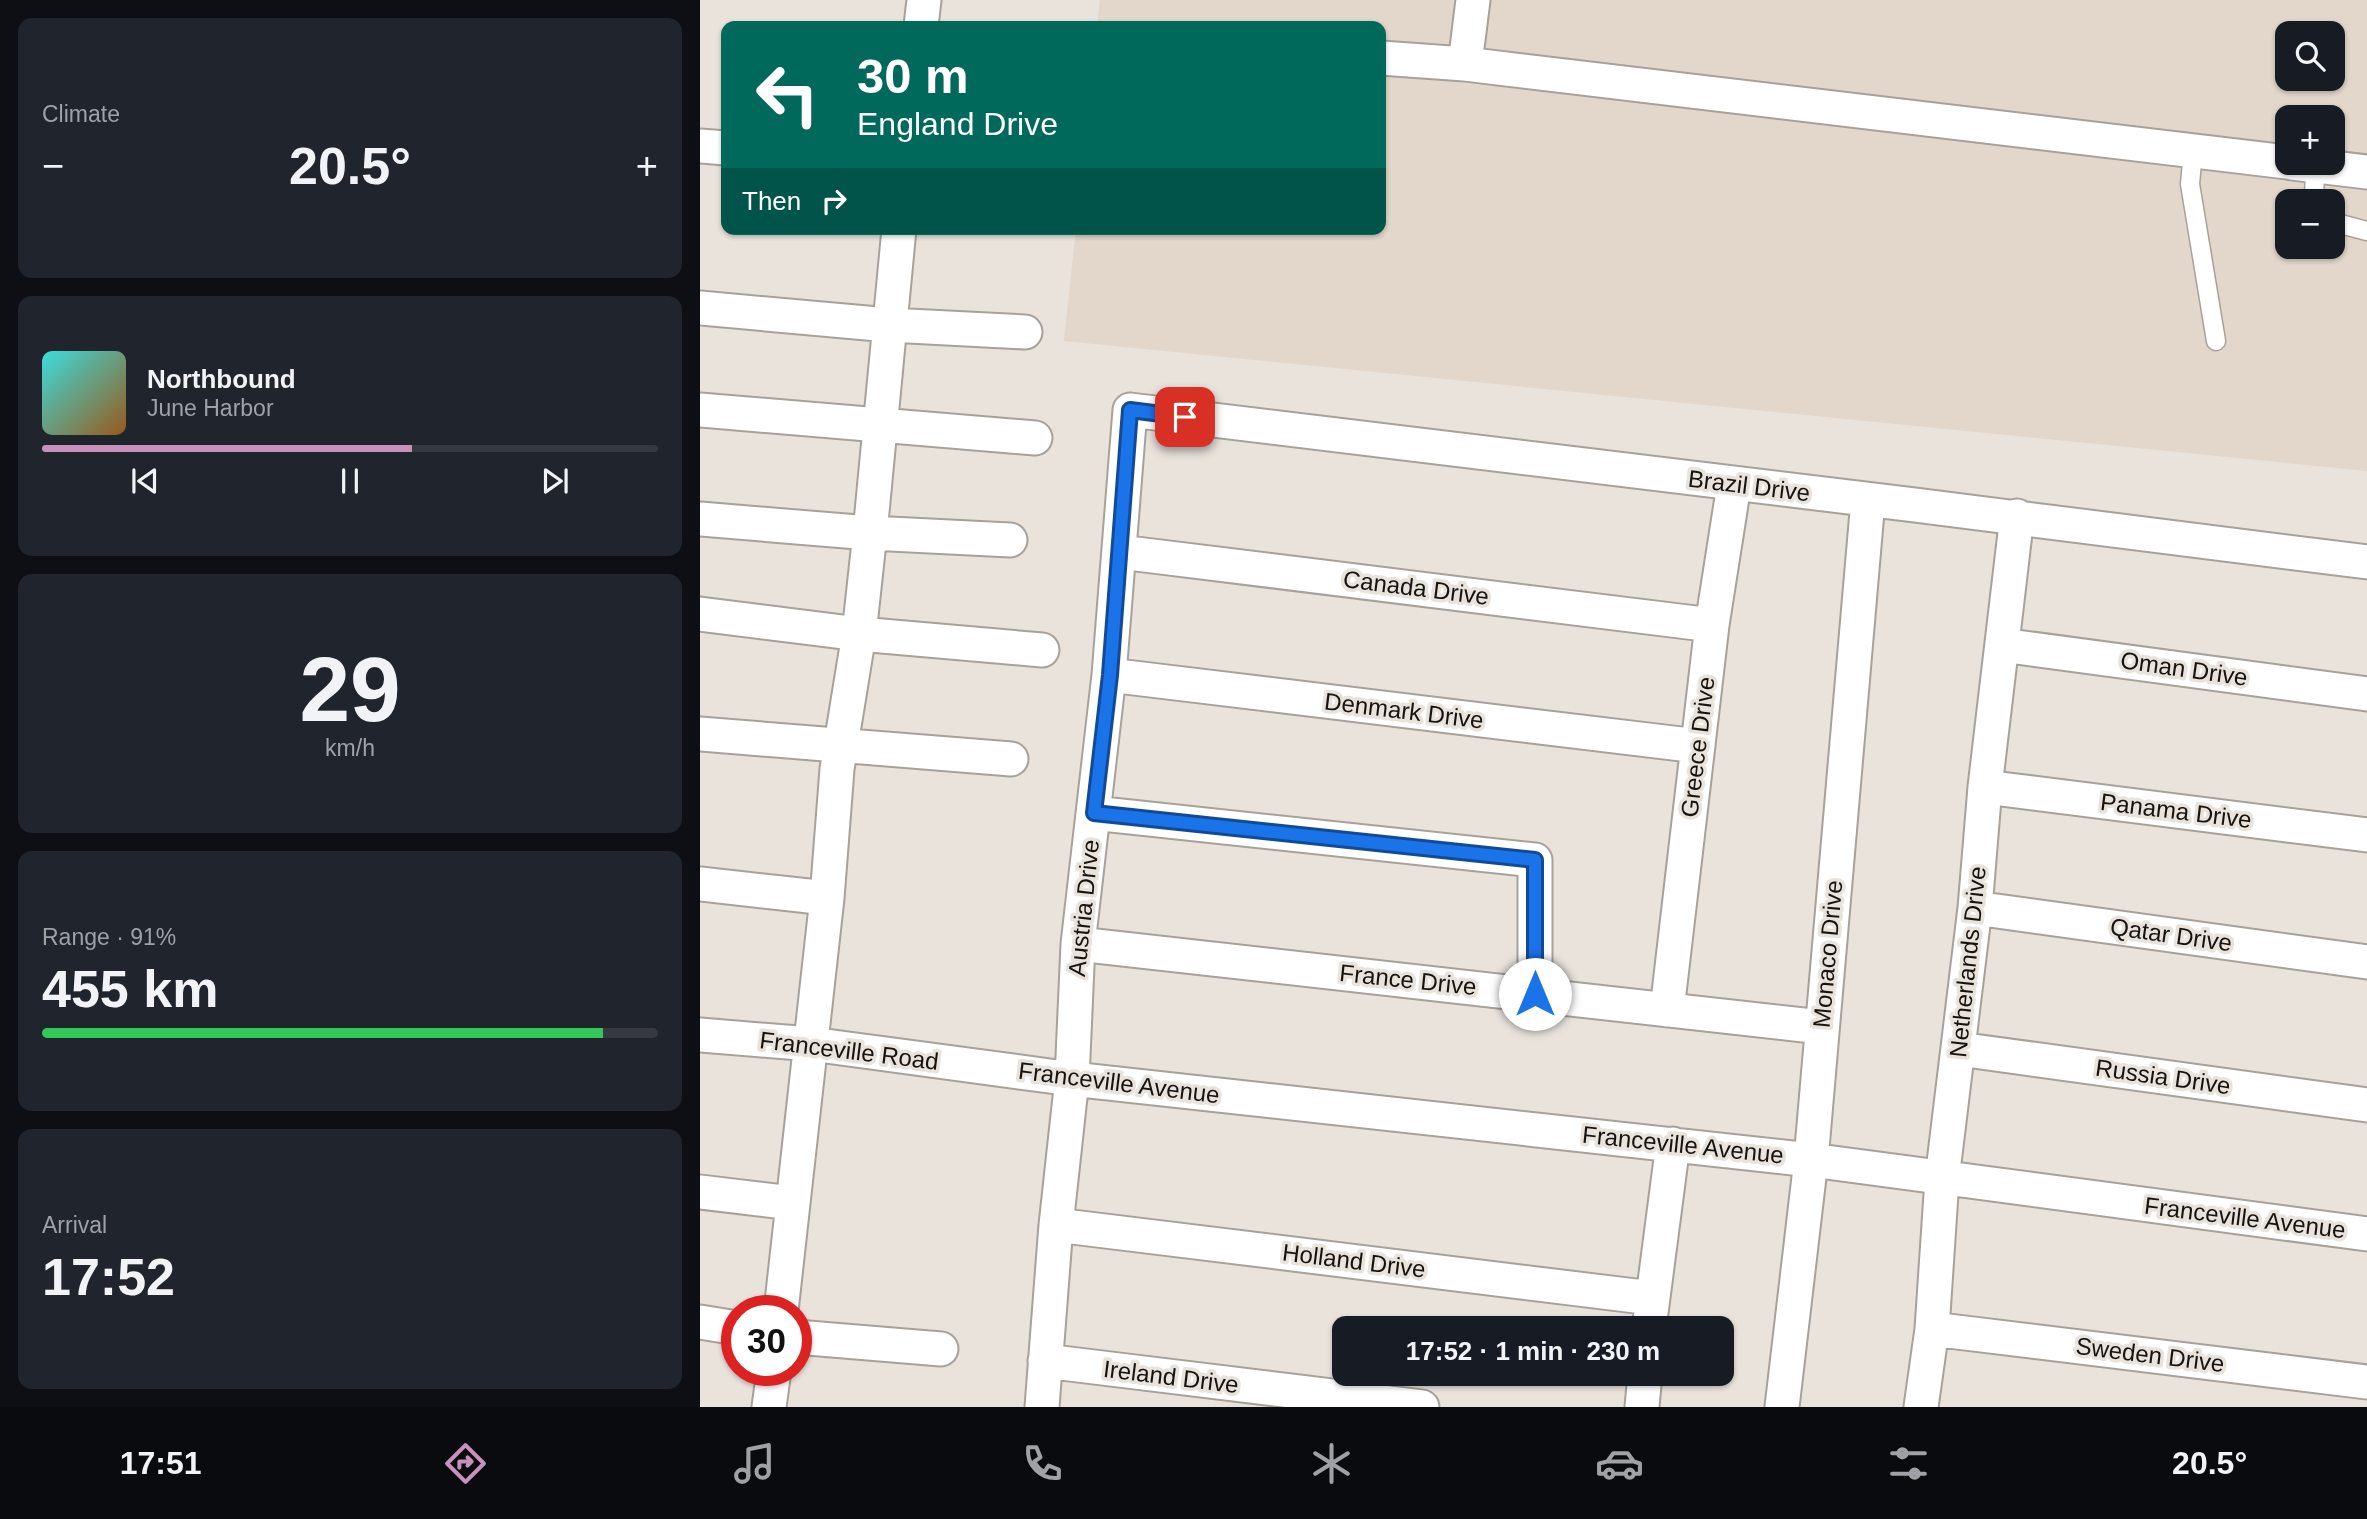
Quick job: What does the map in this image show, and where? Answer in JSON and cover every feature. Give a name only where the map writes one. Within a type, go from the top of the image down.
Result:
[{"type":"street","points":[[922,21],[924,0]]},
{"type":"street","points":[[1465,64],[1473,0]]},
{"type":"street","points":[[1386,58],[1465,64],[2275,161]]},
{"type":"street","points":[[700,146],[721,148]]},
{"type":"street","points":[[2345,169],[2367,172]]},
{"type":"street","points":[[783,1295],[827,898],[837,769],[859,634],[899,235]]},
{"type":"street","points":[[700,307],[889,325],[1025,332]]},
{"type":"street","points":[[700,410],[1035,438]]},
{"type":"street","name":"Brazil Drive","points":[[1130,410],[1734,485],[2017,516],[2367,562]]},
{"type":"street","name":"Austria Drive","points":[[1042,1407],[1056,1225],[1072,1079],[1078,944],[1110,675],[1130,410]]},
{"type":"street","name":"Greece Drive","points":[[1667,1010],[1712,625],[1734,485]]},
{"type":"street","name":"Monaco Drive","points":[[1782,1407],[1811,1160],[1868,500]]},
{"type":"street","name":"Netherlands Drive","points":[[1921,1407],[1932,1329],[1942,1178],[1975,908],[1985,787],[2017,516]]},
{"type":"street","points":[[700,519],[870,533],[1010,540]]},
{"type":"street","name":"Canada Drive","points":[[1120,552],[1712,625]]},
{"type":"street","points":[[700,614],[859,634],[1042,650]]},
{"type":"street","name":"Oman Drive","points":[[2002,645],[2367,694]]},
{"type":"street","name":"Denmark Drive","points":[[1110,675],[1698,746]]},
{"type":"street","points":[[700,734],[1011,759]]},
{"type":"street","name":"Panama Drive","points":[[1985,787],[2367,835]]},
{"type":"street","points":[[1094,813],[1535,860],[1535,994]]},
{"type":"street","points":[[700,884],[827,898]]},
{"type":"street","name":"Qatar Drive","points":[[1975,908],[2367,962]]},
{"type":"street","name":"France Drive","points":[[1078,944],[1821,1027]]},
{"type":"street","name":"Franceville Road","points":[[700,1035],[811,1044],[998,1069]]},
{"type":"street","name":"Russia Drive","points":[[1959,1049],[2367,1105]]},
{"type":"street","name":"Franceville Avenue","points":[[998,1069],[1811,1160],[2367,1234]]},
{"type":"street","points":[[1651,1313],[1673,1144]]},
{"type":"street","points":[[700,1192],[792,1203]]},
{"type":"street","name":"Holland Drive","points":[[1056,1225],[1651,1313]]},
{"type":"street","points":[[700,1322],[721,1325]]},
{"type":"street","name":"Sweden Drive","points":[[1932,1329],[2367,1382]]},
{"type":"street","points":[[812,1338],[941,1349]]},
{"type":"street","name":"Ireland Drive","points":[[1045,1361],[1422,1407]]},
{"type":"street","points":[[769,1407],[772,1386]]},
{"type":"street","points":[[1642,1407],[1644,1386]]},
{"type":"lane","points":[[2193,151],[2190,184],[2216,341]]},
{"type":"lane","points":[[2345,225],[2367,231]]},
{"type":"shaded area","points":[[1100,0],[2367,0],[2367,471],[1064,341],[1075,235],[1386,235],[1386,21],[1098,21]]},
{"type":"route","points":[[1185,417],[1130,410],[1110,675],[1094,813],[1535,860],[1535,994]]}]
